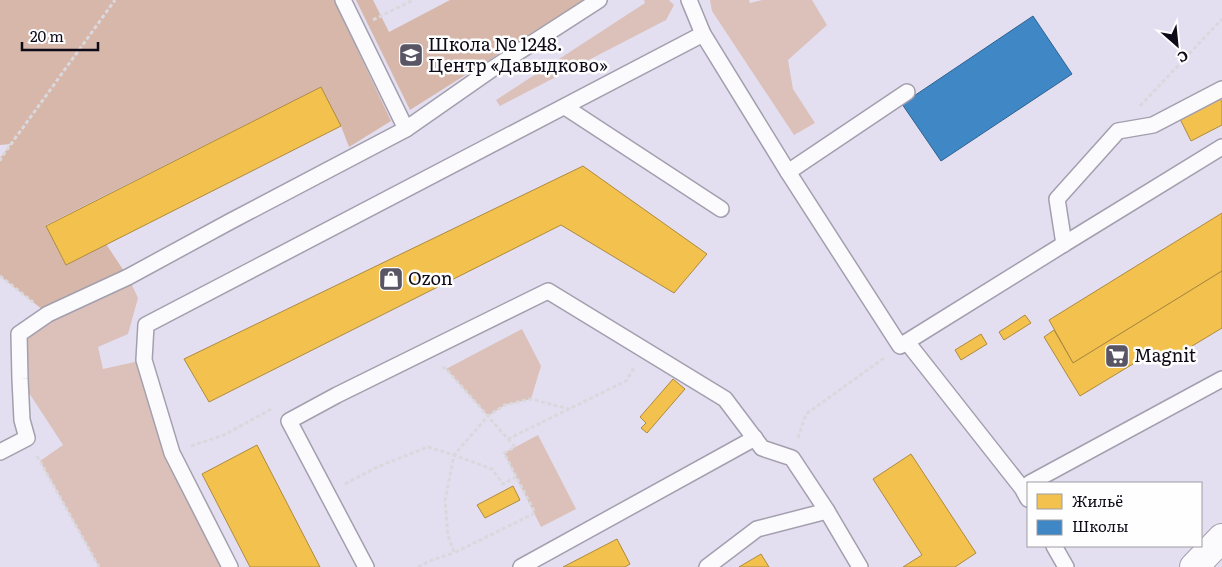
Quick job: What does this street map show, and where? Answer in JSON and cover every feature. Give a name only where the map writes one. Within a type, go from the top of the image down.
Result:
[{"type":"street","points":[[1194,567],[1222,538]]},
{"type":"lane","points":[[343,0],[406,130]]},
{"type":"lane","points":[[0,452],[27,438],[22,420],[19,334],[48,314],[128,277],[240,216],[406,130],[492,69],[599,0]]},
{"type":"lane","points":[[688,0],[703,34],[788,172],[904,344],[1027,489]]},
{"type":"lane","points":[[230,567],[172,453],[144,360],[146,325],[703,34]]},
{"type":"lane","points":[[1064,244],[1058,199],[1118,131],[1153,125],[1222,88]]},
{"type":"lane","points":[[788,172],[907,92]]},
{"type":"lane","points":[[565,107],[721,209]]},
{"type":"lane","points":[[904,344],[1222,147]]},
{"type":"lane","points":[[366,567],[290,420],[337,395],[548,292],[725,399],[762,448],[792,458],[827,511],[860,567]]},
{"type":"lane","points":[[1039,482],[1222,379]]},
{"type":"lane","points":[[521,567],[755,438]]},
{"type":"lane","points":[[707,567],[757,529],[827,511]]},
{"type":"lane","points":[[1055,547],[1066,567]]},
{"type":"path","points":[[0,158],[116,0]]},
{"type":"path","points":[[357,28],[413,0]]},
{"type":"path","points":[[1118,131],[1222,19]]},
{"type":"path","points":[[0,276],[48,314]]},
{"type":"path","points":[[792,458],[806,414],[904,344]]},
{"type":"path","points":[[508,439],[626,380],[644,351]]},
{"type":"path","points":[[418,567],[428,561],[454,553],[534,513],[504,453],[515,447],[446,369],[422,354]]},
{"type":"path","points":[[454,553],[448,534],[445,501],[454,455],[488,416],[505,405],[531,400],[569,409]]},
{"type":"path","points":[[172,453],[224,435]]},
{"type":"path","points":[[27,438],[99,567]]},
{"type":"path","points":[[327,493],[377,467],[428,447],[492,470],[503,484],[516,477]]},
{"type":"shaded area","points":[[0,0],[334,0],[391,121],[349,147],[341,126],[321,87],[46,225],[66,265],[106,244],[128,277],[48,314],[0,276],[0,156],[11,144],[0,145]]},
{"type":"shaded area","points":[[356,0],[373,0],[389,32],[450,0],[584,0],[410,110]]},
{"type":"shaded area","points":[[644,0],[669,0],[674,5],[666,20],[500,106],[496,100],[645,3]]},
{"type":"shaded area","points":[[710,0],[749,0],[750,3],[762,0],[812,0],[827,25],[788,60],[793,89],[815,123],[794,135],[712,11]]},
{"type":"shaded area","points":[[128,277],[138,298],[128,334],[98,347],[103,369],[144,360],[172,453],[230,567],[99,567],[40,461],[63,445],[20,379],[19,334]]},
{"type":"shaded area","points":[[522,329],[541,366],[531,399],[505,405],[488,416],[446,369]]},
{"type":"shaded area","points":[[538,435],[576,509],[541,527],[504,453]]},
{"type":"building: Жильё","points":[[321,87],[341,126],[66,265],[46,226]]},
{"type":"building: Жильё","points":[[1219,97],[1222,102],[1222,125],[1191,141],[1179,117]]},
{"type":"building: Жильё","points":[[583,166],[707,254],[674,293],[561,225],[209,402],[184,359]]},
{"type":"building: Жильё","points":[[1222,213],[1222,271],[1073,363],[1049,320]]},
{"type":"building: Жильё","points":[[1222,271],[1222,328],[1164,363],[1156,350],[1080,396],[1044,337],[1054,330],[1073,363]]},
{"type":"building: Жильё","points":[[1025,315],[1031,323],[1004,340],[999,332]]},
{"type":"building: Жильё","points":[[981,334],[987,344],[961,360],[955,350]]},
{"type":"building: Жильё","points":[[673,379],[685,389],[647,433],[641,428],[646,423],[640,417]]},
{"type":"building: Жильё","points":[[257,445],[320,567],[250,567],[202,474]]},
{"type":"building: Жильё","points":[[911,454],[976,553],[955,567],[903,567],[922,555],[873,479]]},
{"type":"building: Жильё","points":[[513,486],[520,500],[485,518],[477,505]]},
{"type":"building: Жильё","points":[[617,539],[630,564],[625,567],[563,567]]},
{"type":"building: Жильё","points":[[761,554],[769,567],[739,567]]},
{"type":"building: Школы","points":[[1033,16],[1072,74],[941,161],[902,104]]},
{"type":"place","name":"Школа № 1248. Центр «Давыдково»","points":[[411,55]]},
{"type":"place","name":"Ozon","points":[[391,279]]},
{"type":"place","name":"Magnit","points":[[1117,356]]}]
